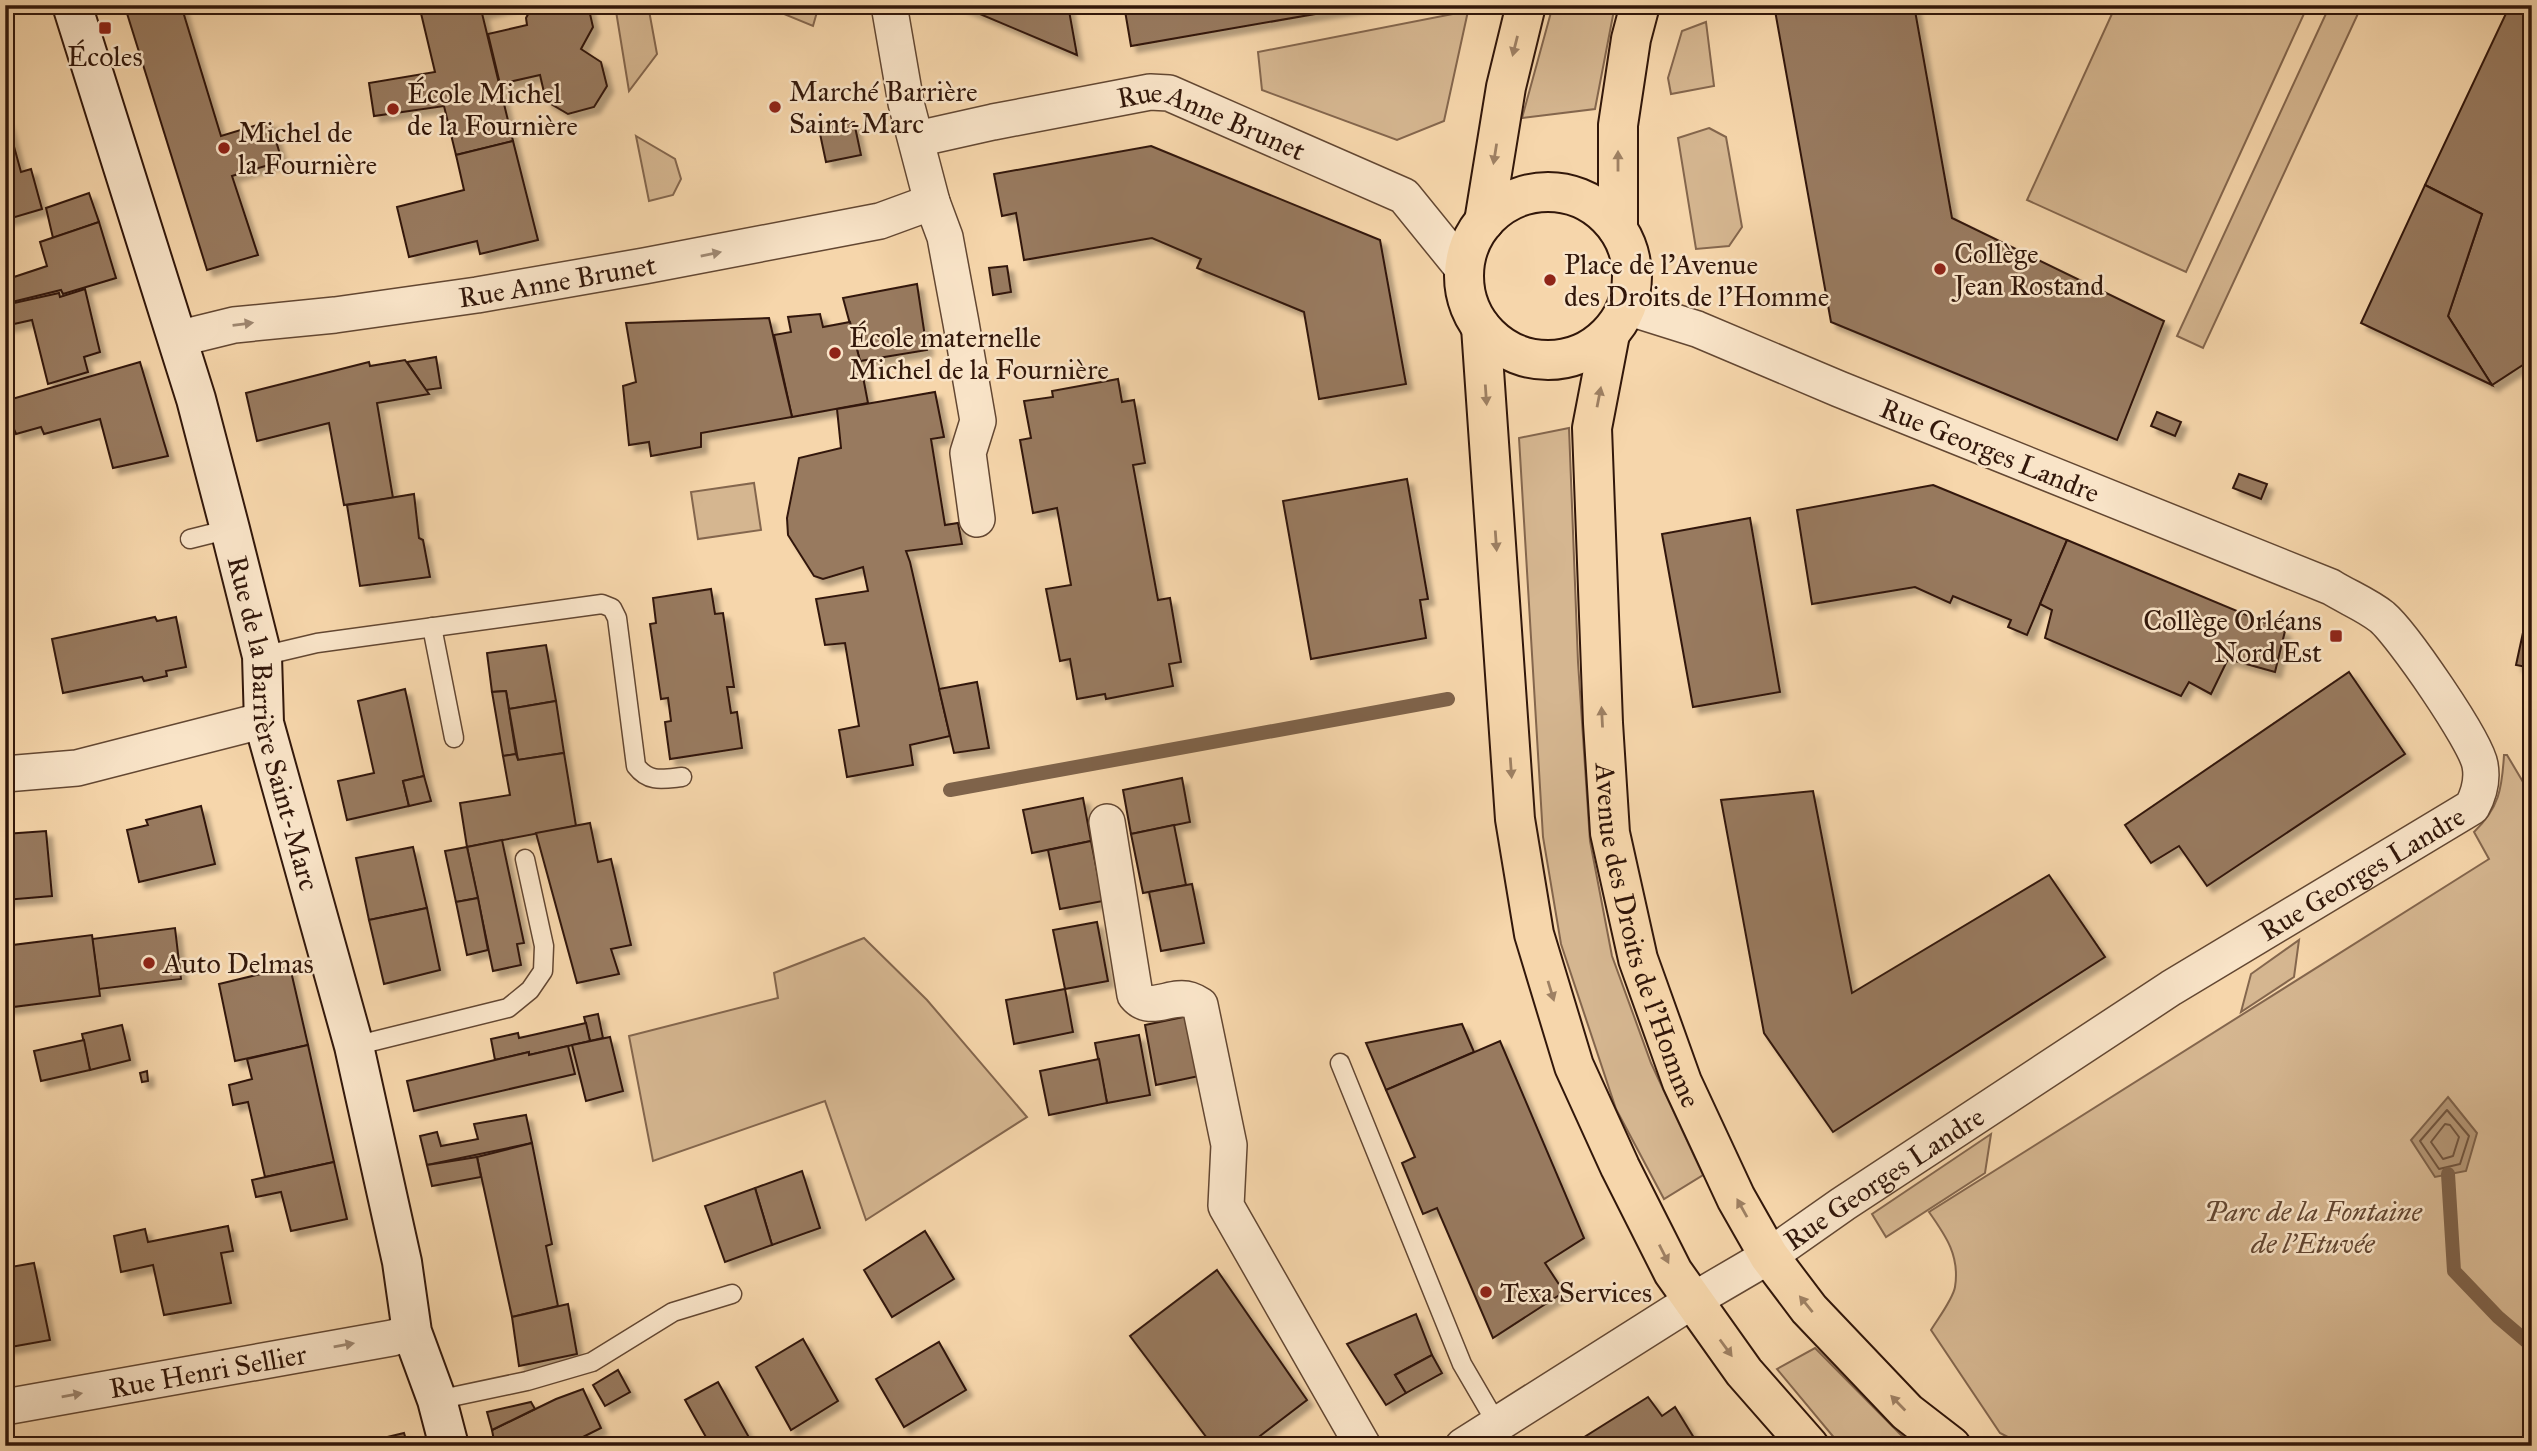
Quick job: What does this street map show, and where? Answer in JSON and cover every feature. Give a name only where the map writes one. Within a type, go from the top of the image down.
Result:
[{"type":"main road","name":"Rue de la Barrière Saint-Marc","points":[[72,5],[196,399],[262,656],[264,723],[354,1045],[401,1262],[412,1332],[437,1401],[449,1446]]},
{"type":"main road","name":"Avenue des Droits de l'Homme","points":[[1484,222],[1506,87],[1526,5]]},
{"type":"main road","name":"Avenue des Droits de l'Homme","points":[[1618,229],[1618,125],[1635,22]]},
{"type":"main road","name":"Avenue des Droits de l'Homme","points":[[1618,321],[1590,349],[1568,359],[1543,361],[1519,356],[1498,344],[1481,327],[1465,290],[1464,270],[1470,245],[1484,222],[1499,207],[1520,197],[1542,192],[1564,193],[1585,200],[1604,212],[1618,229],[1630,254],[1633,281],[1618,321],[1592,428],[1592,460],[1610,833],[1638,959],[1682,1082],[1736,1198],[1769,1256],[1809,1309],[1907,1412],[1951,1446]]},
{"type":"main road","name":"Avenue des Droits de l'Homme","points":[[1481,327],[1515,820],[1534,934],[1573,1066],[1673,1272],[1744,1372],[1809,1446]]},
{"type":"street","points":[[889,5],[906,103],[932,202],[945,237],[978,421],[968,453],[977,519]]},
{"type":"street","name":"Rue Anne Brunet","points":[[917,139],[1150,92],[1169,93],[1404,196],[1464,270]]},
{"type":"street","name":"Rue Anne Brunet","points":[[177,339],[234,325],[477,295],[644,267],[880,221],[932,202]]},
{"type":"street","name":"Rue Georges Landre","points":[[1463,1446],[1692,1301],[1769,1256],[1843,1204],[2171,988],[2472,807],[2479,792],[2480,764],[2471,744],[2403,638],[2381,617],[2330,587],[1697,329],[1618,321]]},
{"type":"street","points":[[5,774],[77,768],[249,724],[264,723]]},
{"type":"street","points":[[1107,822],[1135,995],[1140,1002],[1147,1004],[1188,999],[1200,1005],[1229,1145],[1226,1206],[1363,1446]]},
{"type":"street","name":"Rue Henri Sellier","points":[[5,1407],[412,1332]]},
{"type":"lane","points":[[190,539],[230,529]]},
{"type":"lane","points":[[262,656],[317,643],[602,604],[612,608],[617,618],[636,766],[641,774],[654,780],[682,776]]},
{"type":"lane","points":[[432,627],[454,738]]},
{"type":"lane","points":[[354,1045],[508,1008],[530,990],[544,971],[544,946],[525,859]]},
{"type":"lane","points":[[1340,1063],[1462,1364],[1497,1424]]},
{"type":"lane","points":[[437,1401],[527,1381],[592,1362],[673,1312],[732,1294]]},
{"type":"green space","points":[[615,5],[648,5],[657,54],[629,91]]},
{"type":"green space","points":[[762,5],[816,5],[817,12],[813,26]]},
{"type":"green space","points":[[1553,5],[1615,5],[1595,109],[1522,118]]},
{"type":"green space","points":[[2116,5],[2308,5],[2186,272],[2027,200]]},
{"type":"green space","points":[[2330,5],[2362,5],[2203,348],[2177,336]]},
{"type":"green space","points":[[1468,11],[1444,121],[1397,140],[1262,90],[1258,52]]},
{"type":"green space","points":[[1706,22],[1714,86],[1671,94],[1668,78],[1682,31]]},
{"type":"green space","points":[[1709,128],[1726,137],[1742,227],[1729,246],[1696,249],[1678,138]]},
{"type":"green space","points":[[636,136],[675,159],[681,179],[673,195],[649,201]]},
{"type":"green space","points":[[1569,428],[1578,662],[1590,841],[1612,956],[1651,1063],[1703,1175],[1664,1199],[1616,1109],[1561,944],[1543,837],[1519,438]]},
{"type":"green space","points":[[754,483],[761,530],[698,539],[691,492]]},
{"type":"green space","name":"Parc de la Fontaine de l'Etuvée","points":[[2504,755],[2507,755],[2532,797],[2532,1446],[2025,1446],[2000,1433],[1931,1330],[1951,1297],[1956,1276],[1950,1247],[1929,1212],[2489,859],[2474,832],[2489,815],[2498,797]]},
{"type":"green space","points":[[864,938],[927,1000],[1027,1117],[866,1220],[825,1101],[653,1161],[629,1036],[778,998],[774,973]]},
{"type":"green space","points":[[2299,940],[2294,977],[2241,1012],[2251,974]]},
{"type":"green space","points":[[1991,1134],[1985,1173],[1886,1237],[1872,1214]]},
{"type":"green space","points":[[1815,1348],[1914,1446],[1841,1446],[1777,1369]]},
{"type":"water","points":[[2448,1097],[2477,1133],[2466,1171],[2435,1177],[2411,1140]]},
{"type":"building","name":"Michel de la Fournière","points":[[181,5],[221,136],[270,121],[282,161],[232,176],[258,255],[207,270],[125,7]]},
{"type":"building","name":"Michel de la Fournière","points":[[419,5],[480,5],[513,141],[456,155],[444,106],[374,116],[369,83],[435,72]]},
{"type":"building","points":[[480,5],[512,5],[482,13]]},
{"type":"building","points":[[533,5],[588,5],[593,27],[581,49],[601,62],[607,86],[594,107],[568,114],[546,101],[540,75],[500,84],[488,34],[527,25],[526,18]]},
{"type":"building","points":[[1068,5],[1077,55],[961,6]]},
{"type":"building","points":[[1124,5],[1367,5],[1131,46]]},
{"type":"building","name":"Collège Jean Rostand","points":[[1774,5],[1914,5],[1952,218],[2164,321],[2117,440],[1831,322]]},
{"type":"building","points":[[2510,5],[2532,5],[2532,359],[2492,385],[2448,316],[2482,214],[2425,185]]},
{"type":"building","points":[[7,121],[21,172],[31,169],[42,209],[5,220]]},
{"type":"building","points":[[854,122],[861,155],[826,162],[819,129]]},
{"type":"building","points":[[513,141],[538,240],[480,254],[477,241],[409,257],[397,207],[464,190],[456,155]]},
{"type":"building","points":[[1151,146],[1380,240],[1406,384],[1319,399],[1304,312],[1197,268],[1201,259],[1152,238],[1024,260],[1016,213],[1002,216],[994,174]]},
{"type":"building","points":[[2425,185],[2482,214],[2448,316],[2492,385],[2361,323]]},
{"type":"building","points":[[89,193],[99,222],[53,238],[46,208]]},
{"type":"building","points":[[99,222],[116,278],[63,294],[61,290],[12,302],[5,280],[47,266],[40,242]]},
{"type":"building","points":[[1007,266],[1011,292],[993,295],[989,268]]},
{"type":"building","points":[[917,284],[927,350],[860,361],[843,298]]},
{"type":"building","points":[[85,289],[100,352],[84,357],[88,372],[48,384],[32,320],[5,326],[5,305],[59,293],[60,297]]},
{"type":"building","points":[[820,314],[823,327],[850,322],[868,403],[792,417],[774,335],[791,332],[788,317]]},
{"type":"building","points":[[769,318],[792,417],[701,433],[701,447],[651,456],[649,442],[629,445],[623,386],[636,382],[626,323]]},
{"type":"building","points":[[436,357],[441,388],[426,390],[407,362]]},
{"type":"building","points":[[405,360],[429,394],[377,403],[393,498],[344,505],[329,423],[257,441],[246,393],[369,362],[370,366]]},
{"type":"building","points":[[140,362],[168,456],[113,468],[100,419],[44,434],[41,427],[16,434],[13,427],[5,429],[5,401]]},
{"type":"building","points":[[1118,379],[1122,402],[1134,400],[1145,463],[1133,465],[1158,600],[1170,598],[1181,662],[1169,664],[1173,686],[1106,699],[1105,694],[1077,699],[1070,659],[1060,661],[1046,589],[1071,585],[1057,508],[1033,513],[1020,440],[1031,438],[1024,401],[1053,397],[1052,391]]},
{"type":"building","points":[[935,392],[944,437],[931,439],[945,525],[958,523],[962,544],[906,551],[950,736],[910,745],[913,765],[847,777],[839,730],[859,726],[845,643],[825,645],[816,599],[868,591],[863,567],[823,579],[814,576],[788,535],[787,518],[799,458],[841,448],[837,409]]},
{"type":"building","points":[[2157,412],[2181,422],[2175,436],[2151,426]]},
{"type":"building","points":[[2239,474],[2267,484],[2261,499],[2233,488]]},
{"type":"building","points":[[1407,479],[1428,599],[1420,600],[1426,638],[1311,659],[1283,501]]},
{"type":"building","points":[[1933,485],[2067,540],[2027,635],[2008,627],[2011,620],[1953,596],[1950,603],[1915,587],[1812,604],[1797,510]]},
{"type":"building","points":[[414,494],[419,538],[423,540],[430,577],[360,586],[347,505]]},
{"type":"building","points":[[1750,518],[1780,692],[1693,707],[1662,534]]},
{"type":"building","points":[[2067,540],[2285,631],[2275,672],[2228,659],[2211,694],[2189,682],[2181,696],[2045,638],[2052,610],[2040,604]]},
{"type":"building","points":[[711,589],[715,614],[723,613],[734,687],[727,687],[731,713],[737,712],[742,748],[670,759],[665,722],[671,721],[668,698],[661,699],[650,624],[656,623],[653,598]]},
{"type":"building","points":[[2532,591],[2532,668],[2516,665]]},
{"type":"building","points":[[155,617],[157,621],[176,617],[186,667],[166,671],[167,676],[144,681],[142,677],[63,693],[52,639]]},
{"type":"building","points":[[546,645],[556,701],[509,709],[506,691],[492,692],[487,653]]},
{"type":"building","points":[[2349,672],[2405,754],[2207,886],[2179,846],[2151,863],[2125,825]]},
{"type":"building","points":[[977,682],[989,748],[954,753],[939,689]]},
{"type":"building","points":[[405,689],[424,776],[403,781],[409,806],[347,820],[338,781],[374,773],[358,701]]},
{"type":"building","points":[[506,691],[516,754],[503,756],[492,692]]},
{"type":"building","points":[[556,701],[564,753],[518,760],[509,709]]},
{"type":"building","points":[[564,753],[576,826],[467,847],[460,803],[510,795],[503,756],[516,754],[518,760]]},
{"type":"building","points":[[424,776],[431,801],[409,806],[403,781]]},
{"type":"building","points":[[1182,778],[1190,822],[1131,834],[1123,790]]},
{"type":"building","points":[[1813,791],[1852,993],[2049,875],[2105,957],[1833,1132],[1764,1033],[1721,800]]},
{"type":"building","points":[[1083,798],[1091,841],[1032,853],[1023,810]]},
{"type":"building","points":[[201,806],[215,864],[139,882],[127,830],[148,825],[146,820]]},
{"type":"building","points":[[590,823],[598,862],[611,859],[631,945],[611,949],[619,974],[577,983],[536,833]]},
{"type":"building","points":[[1174,825],[1186,885],[1143,893],[1131,834]]},
{"type":"building","points":[[46,831],[52,896],[5,900],[5,834]]},
{"type":"building","points":[[502,840],[524,943],[517,944],[521,965],[493,971],[467,847]]},
{"type":"building","points":[[1091,841],[1103,901],[1060,909],[1048,850]]},
{"type":"building","points":[[413,847],[427,908],[369,920],[356,858]]},
{"type":"building","points":[[467,847],[478,898],[456,902],[445,851]]},
{"type":"building","points":[[1192,884],[1204,943],[1161,951],[1149,892]]},
{"type":"building","points":[[478,898],[488,950],[467,955],[456,902]]},
{"type":"building","points":[[427,908],[440,970],[384,984],[369,920]]},
{"type":"building","points":[[1097,922],[1108,981],[1065,989],[1053,930]]},
{"type":"building","points":[[175,928],[181,979],[99,989],[92,939]]},
{"type":"building","points":[[92,935],[100,996],[5,1008],[5,946]]},
{"type":"building","points":[[290,967],[308,1045],[235,1061],[219,984]]},
{"type":"building","points":[[1065,989],[1073,1032],[1014,1044],[1006,1000]]},
{"type":"building","points":[[598,1014],[603,1038],[590,1041],[584,1017]]},
{"type":"building","points":[[1188,1016],[1199,1076],[1156,1085],[1145,1025]]},
{"type":"building","points":[[586,1023],[590,1041],[495,1060],[491,1039],[518,1033],[519,1038]]},
{"type":"building","points":[[1462,1024],[1474,1052],[1386,1090],[1366,1043]]},
{"type":"building","points":[[122,1025],[130,1060],[90,1070],[82,1034]]},
{"type":"building","points":[[1139,1035],[1150,1095],[1107,1103],[1095,1043]]},
{"type":"building","points":[[610,1037],[623,1091],[586,1101],[572,1045]]},
{"type":"building","points":[[84,1040],[90,1070],[41,1081],[34,1051]]},
{"type":"building","points":[[1500,1041],[1584,1238],[1545,1263],[1564,1292],[1493,1338],[1437,1208],[1423,1214],[1402,1163],[1415,1157],[1386,1090]]},
{"type":"building","points":[[308,1045],[334,1162],[265,1177],[248,1102],[233,1105],[229,1085],[252,1079],[247,1059]]},
{"type":"building","points":[[568,1046],[575,1074],[414,1111],[407,1081],[529,1052],[529,1055]]},
{"type":"building","points":[[1099,1059],[1107,1103],[1049,1115],[1040,1071]]},
{"type":"building","points":[[147,1071],[148,1081],[142,1082],[140,1073]]},
{"type":"building","points":[[526,1115],[532,1143],[427,1165],[420,1136],[437,1132],[441,1146],[478,1139],[474,1124]]},
{"type":"building","points":[[532,1143],[552,1244],[546,1246],[558,1306],[512,1317],[477,1157]]},
{"type":"building","points":[[477,1157],[481,1177],[432,1186],[427,1165]]},
{"type":"building","points":[[334,1162],[347,1219],[291,1231],[281,1192],[256,1197],[252,1180]]},
{"type":"building","points":[[802,1171],[820,1228],[772,1245],[755,1188]]},
{"type":"building","points":[[755,1188],[772,1245],[725,1262],[705,1206]]},
{"type":"building","points":[[228,1226],[233,1251],[221,1253],[231,1303],[164,1315],[153,1265],[121,1272],[114,1236],[145,1229],[148,1242]]},
{"type":"building","points":[[925,1231],[954,1279],[892,1317],[864,1270]]},
{"type":"building","points":[[34,1263],[50,1340],[5,1348],[5,1268]]},
{"type":"building","points":[[1217,1270],[1307,1400],[1247,1446],[1213,1446],[1130,1336]]},
{"type":"building","points":[[568,1304],[577,1354],[519,1366],[512,1317]]},
{"type":"building","points":[[1416,1314],[1432,1355],[1395,1375],[1406,1393],[1386,1405],[1347,1344]]},
{"type":"building","points":[[803,1339],[838,1401],[791,1430],[756,1367]]},
{"type":"building","points":[[939,1342],[966,1390],[904,1427],[876,1379]]},
{"type":"building","points":[[1432,1355],[1442,1373],[1406,1393],[1395,1375]]},
{"type":"building","points":[[618,1370],[630,1392],[605,1406],[593,1385]]},
{"type":"building","points":[[718,1382],[751,1441],[742,1446],[711,1446],[685,1400]]},
{"type":"building","points":[[583,1389],[601,1428],[565,1446],[495,1446],[492,1430]]},
{"type":"building","points":[[1648,1397],[1662,1416],[1675,1407],[1699,1446],[1570,1446]]},
{"type":"building","points":[[531,1402],[535,1409],[492,1430],[487,1412]]},
{"type":"building","points":[[404,1433],[408,1446],[350,1446]]},
{"type":"waterway","points":[[950,790],[1448,699]]},
{"type":"waterway","points":[[2448,1174],[2454,1271],[2498,1317],[2532,1346]]},
{"type":"place","name":"Écoles","points":[[105,28]]},
{"type":"place","name":"Marché Barrière Saint-Marc","points":[[775,107]]},
{"type":"place","name":"École Michel de la Fournière","points":[[393,109]]},
{"type":"place","name":"Michel de la Fournière","points":[[224,148]]},
{"type":"place","name":"Collège Jean Rostand","points":[[1940,269]]},
{"type":"place","name":"Place de l'Avenue des Droits de l'Homme","points":[[1550,280]]},
{"type":"place","name":"École maternelle Michel de la Fournière","points":[[835,353]]},
{"type":"place","name":"Collège Orléans Nord Est","points":[[2336,636]]},
{"type":"place","name":"Auto Delmas","points":[[149,963]]},
{"type":"place","name":"Texa Services","points":[[1486,1292]]}]
